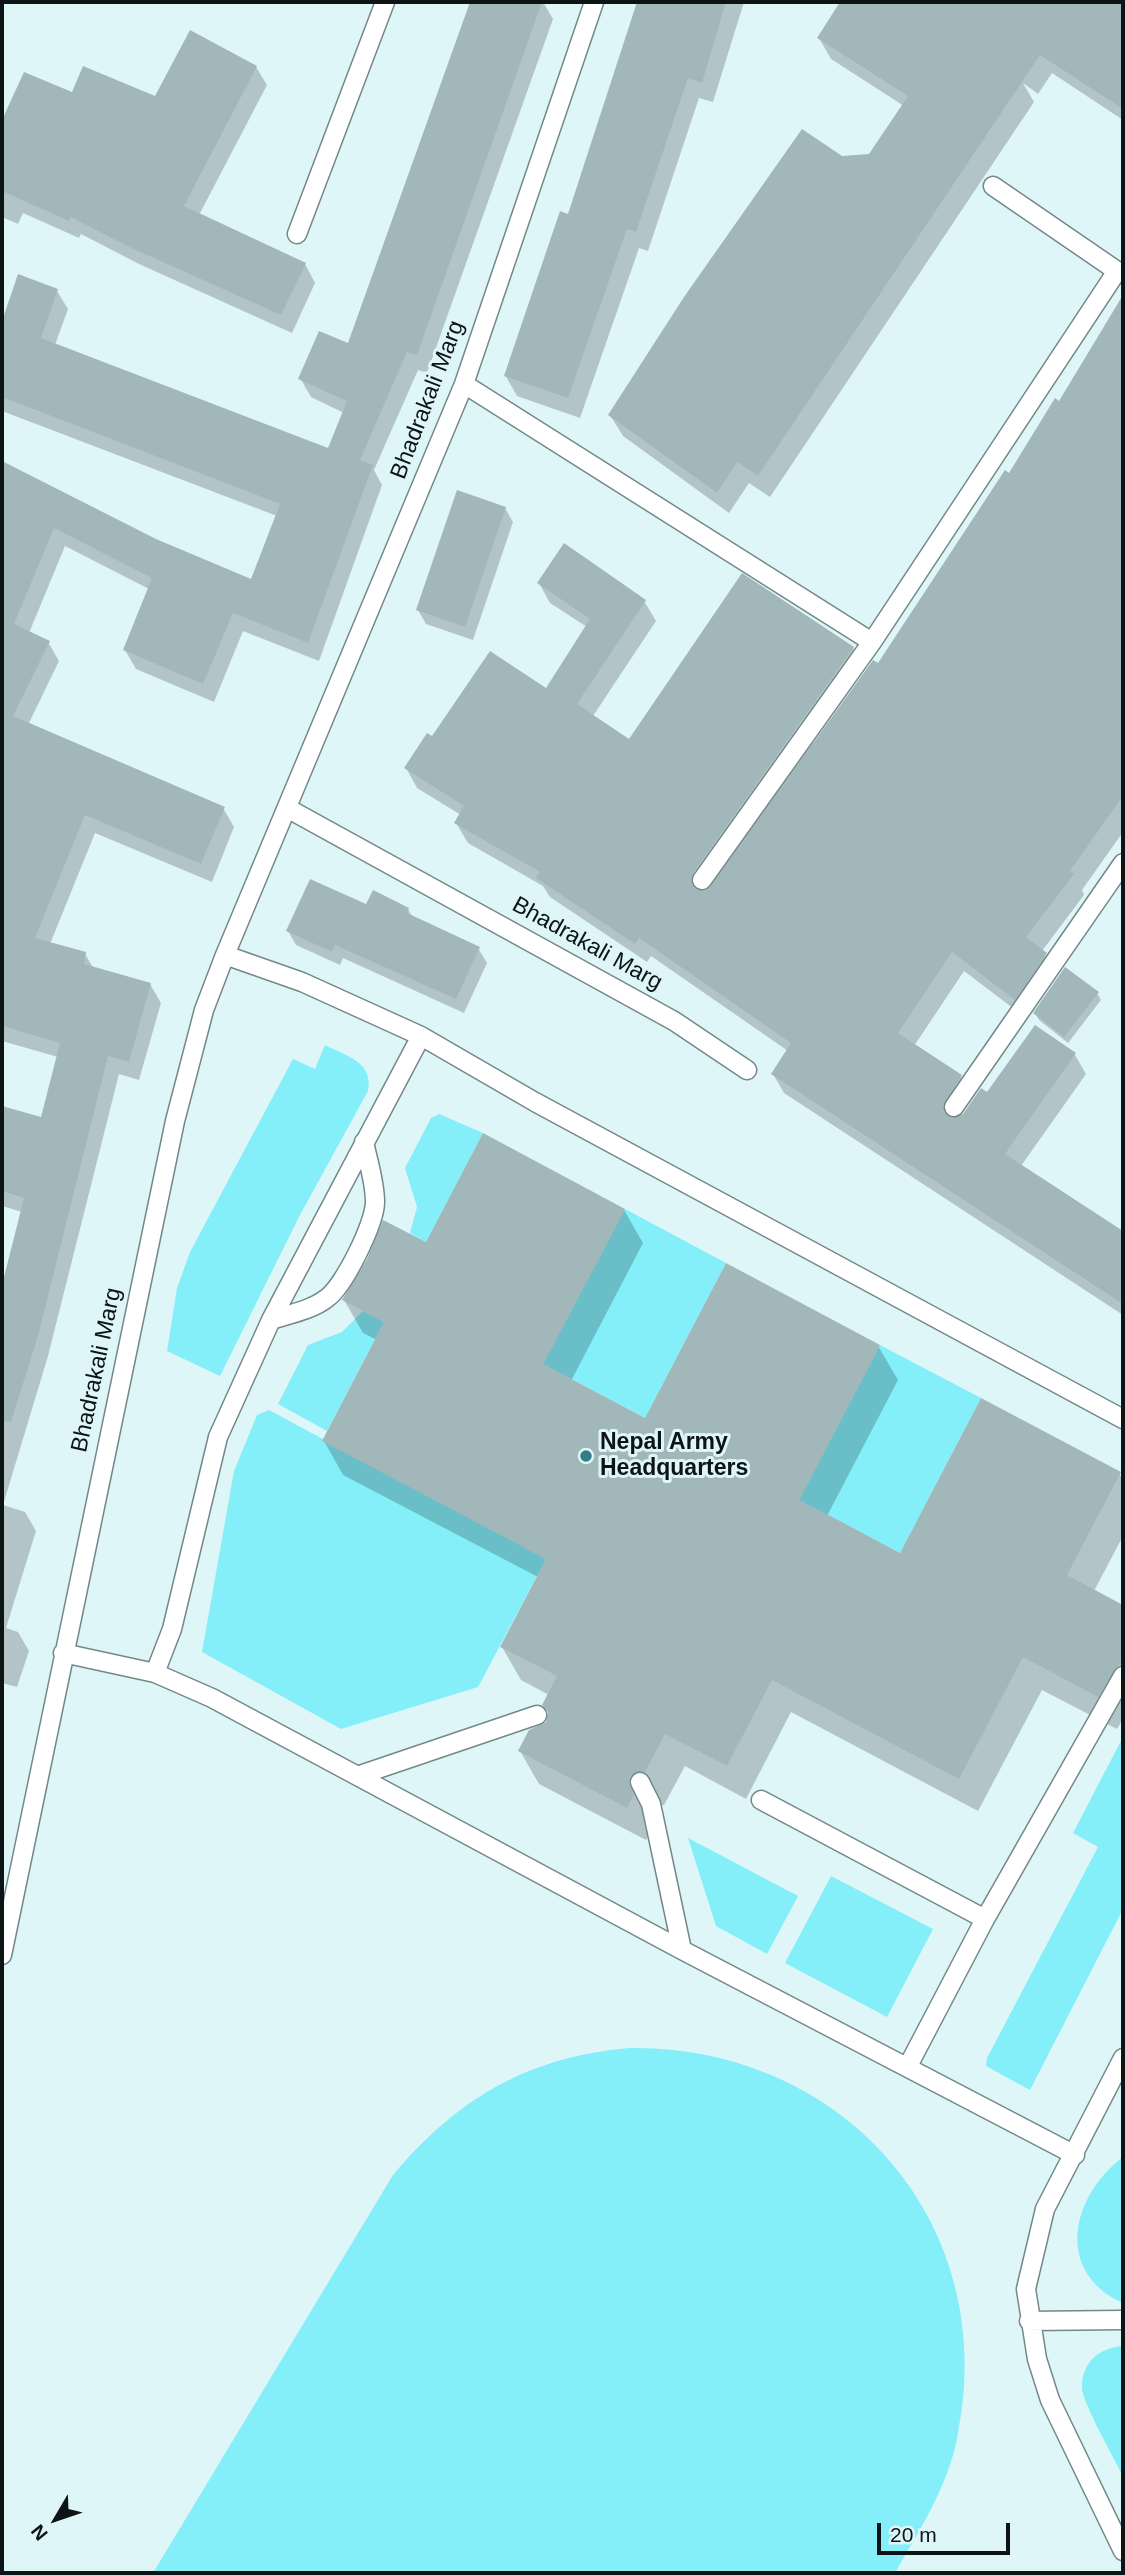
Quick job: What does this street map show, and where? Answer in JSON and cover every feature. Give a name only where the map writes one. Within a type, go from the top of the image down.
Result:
[{"type":"lane","points":[[297,234],[385,2]]},
{"type":"lane","name":"Bhadrakali Marg","points":[[2,1955],[174,1121],[204,1010],[464,384],[594,2]]},
{"type":"lane","points":[[702,880],[872,642],[1117,271],[993,186]]},
{"type":"lane","points":[[464,384],[872,642]]},
{"type":"lane","name":"Bhadrakali Marg","points":[[287,808],[674,1021],[747,1070]]},
{"type":"lane","points":[[954,1107],[1116,889],[1123,863]]},
{"type":"lane","points":[[225,955],[302,982],[421,1036],[535,1102],[1123,1419]]},
{"type":"lane","points":[[155,1673],[172,1629],[218,1437],[271,1320],[421,1036]]},
{"type":"lane","points":[[271,1320],[308,1309],[327,1299],[338,1287],[370,1224],[375,1203],[364,1142]]},
{"type":"lane","points":[[63,1653],[155,1673],[212,1698],[682,1950],[1074,2155]]},
{"type":"lane","points":[[908,2066],[985,1919],[1123,1676]]},
{"type":"lane","points":[[360,1775],[537,1715]]},
{"type":"lane","points":[[640,1782],[651,1804],[682,1950]]},
{"type":"lane","points":[[761,1800],[985,1919]]},
{"type":"lane","points":[[1123,2058],[1116,2091],[1074,2155],[1045,2209],[1026,2289],[1029,2321],[1050,2400],[1123,2551]]},
{"type":"lane","points":[[1029,2321],[1123,2320]]},
{"type":"shaded area","points":[[325,1045],[357,1061],[363,1067],[369,1081],[368,1091],[300,1215],[220,1376],[167,1351],[177,1288],[190,1252],[293,1059],[315,1069]]},
{"type":"shaded area","points":[[439,1114],[483,1133],[426,1242],[410,1233],[417,1207],[405,1168],[431,1118]]},
{"type":"shaded area","points":[[625,1209],[726,1263],[645,1418],[543,1364]]},
{"type":"shaded area","points":[[363,1311],[384,1322],[327,1431],[278,1404],[308,1345],[342,1332]]},
{"type":"shaded area","points":[[880,1345],[981,1398],[900,1553],[799,1500]]},
{"type":"shaded area","points":[[269,1410],[546,1559],[478,1687],[341,1729],[202,1652],[234,1471],[257,1415]]},
{"type":"shaded area","points":[[1123,1737],[1123,1909],[1030,2090],[986,2066],[987,2058],[1098,1847],[1073,1833]]},
{"type":"shaded area","points":[[688,1838],[798,1896],[767,1954],[716,1926]]},
{"type":"shaded area","points":[[831,1876],[933,1929],[887,2017],[785,1963]]},
{"type":"shaded area","points":[[629,2048],[707,2055],[777,2078],[839,2114],[891,2162],[930,2220],[955,2287],[965,2361],[957,2439],[952,2457],[931,2509],[895,2573],[153,2573],[393,2175],[443,2124],[498,2086],[559,2061]]},
{"type":"shaded area","points":[[1123,2157],[1123,2303],[1101,2289],[1087,2273],[1079,2253],[1078,2233],[1082,2212],[1091,2192],[1105,2173]]},
{"type":"shaded area","points":[[1123,2346],[1123,2476],[1092,2417],[1082,2387],[1085,2370],[1094,2358],[1107,2350]]},
{"type":"building","points":[[470,2],[542,2],[417,355],[407,352],[360,460],[373,465],[308,643],[233,613],[203,684],[123,650],[152,578],[54,528],[14,624],[50,641],[13,716],[225,807],[201,864],[85,815],[35,938],[86,952],[84,964],[151,983],[129,1062],[108,1056],[38,1336],[11,1422],[2,1420],[2,1285],[24,1198],[2,1191],[2,1106],[41,1117],[60,1043],[2,1026],[2,461],[156,539],[251,579],[280,504],[2,397],[2,321],[18,274],[58,289],[41,338],[328,448],[347,401],[298,379],[319,331],[348,343]]},
{"type":"building","points":[[637,2],[726,2],[702,83],[688,78],[636,232],[627,229],[568,398],[504,376],[560,211],[568,214]]},
{"type":"building","points":[[840,2],[1123,2],[1123,109],[1040,55],[758,476],[737,462],[717,493],[608,415],[684,297],[802,129],[842,156],[869,154],[908,96],[817,38]]},
{"type":"building","points":[[190,30],[257,66],[184,206],[306,263],[281,315],[127,246],[71,217],[69,221],[2,191],[2,120],[24,72],[72,92],[83,66],[155,96]]},
{"type":"building","points":[[1123,295],[1123,796],[1070,871],[1074,874],[1026,937],[1047,953],[1015,1000],[952,952],[898,1033],[962,1075],[943,1105],[944,1112],[952,1118],[963,1114],[981,1088],[987,1092],[1035,1025],[1076,1053],[1005,1154],[1123,1231],[1123,1304],[771,1074],[791,1043],[639,938],[635,944],[536,878],[540,872],[454,823],[464,806],[404,768],[427,733],[432,736],[490,651],[546,688],[590,619],[537,583],[564,543],[646,600],[577,704],[629,739],[742,573],[854,647],[693,873],[691,880],[695,889],[707,890],[873,660],[878,663],[1005,470],[1009,473],[1055,398],[1059,401]]},
{"type":"building","points":[[457,490],[506,507],[465,627],[416,610]]},
{"type":"building","points":[[310,879],[366,904],[373,890],[409,908],[407,913],[480,947],[456,999],[335,945],[332,952],[286,931]]},
{"type":"building","points":[[1065,967],[1099,992],[1064,1037],[1033,1013]]},
{"type":"building","name":"Nepal Army Headquarters","points":[[483,1133],[625,1209],[543,1364],[645,1418],[726,1263],[880,1345],[799,1500],[900,1553],[981,1398],[1121,1472],[1067,1575],[1123,1605],[1123,1659],[1098,1697],[1023,1657],[959,1779],[772,1680],[727,1766],[665,1734],[645,1772],[636,1772],[630,1776],[629,1782],[634,1795],[627,1808],[518,1751],[529,1730],[546,1722],[548,1712],[542,1705],[557,1676],[500,1647],[546,1559],[322,1441],[384,1322],[342,1300],[367,1259],[383,1220],[426,1242]]},
{"type":"place","name":"Nepal Army Headquarters","points":[[586,1456]]}]
